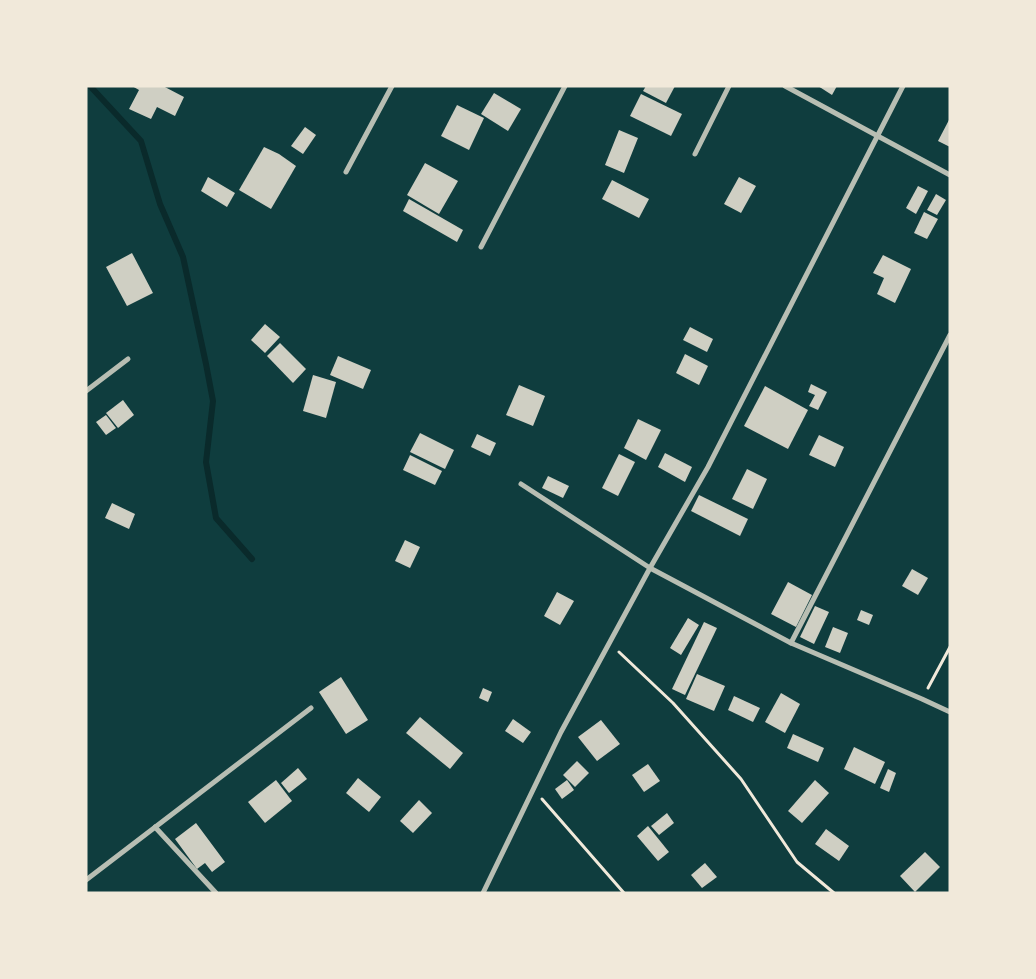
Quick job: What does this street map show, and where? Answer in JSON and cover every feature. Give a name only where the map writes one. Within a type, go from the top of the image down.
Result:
[{"type":"street","points":[[346,172],[392,86]]},
{"type":"street","points":[[481,246],[565,86]]},
{"type":"street","points":[[695,154],[729,86]]},
{"type":"street","points":[[785,86],[950,176]]},
{"type":"street","points":[[483,893],[561,732],[650,568],[708,467],[903,86]]},
{"type":"street","points":[[791,643],[950,335]]},
{"type":"street","points":[[86,391],[128,359]]},
{"type":"street","points":[[521,484],[650,568],[791,643],[950,712]]},
{"type":"street","points":[[86,880],[311,708]]},
{"type":"street","points":[[155,827],[216,893]]},
{"type":"path","points":[[609,643],[673,703],[742,779],[797,862],[834,893]]},
{"type":"path","points":[[922,699],[950,647]]},
{"type":"path","points":[[533,789],[624,893]]},
{"type":"building","points":[[132,86],[163,86],[184,97],[175,116],[157,107],[151,119],[129,109],[139,90]]},
{"type":"building","points":[[646,86],[675,86],[666,103],[643,91]]},
{"type":"building","points":[[818,86],[837,86],[832,95]]},
{"type":"building","points":[[494,93],[521,109],[508,131],[481,114]]},
{"type":"building","points":[[641,94],[682,114],[671,136],[630,116]]},
{"type":"building","points":[[457,105],[484,118],[469,150],[441,136]]},
{"type":"building","points":[[950,118],[950,147],[938,141]]},
{"type":"building","points":[[305,127],[316,135],[303,154],[291,146]]},
{"type":"building","points":[[619,130],[638,138],[624,173],[605,165]]},
{"type":"building","points":[[264,147],[279,154],[296,166],[271,209],[239,190]]},
{"type":"building","points":[[425,163],[458,181],[439,214],[407,195]]},
{"type":"building","points":[[208,177],[235,193],[227,207],[201,191]]},
{"type":"building","points":[[739,177],[756,186],[741,213],[724,204]]},
{"type":"building","points":[[612,180],[649,199],[639,218],[602,199]]},
{"type":"building","points":[[918,186],[928,191],[916,214],[906,208]]},
{"type":"building","points":[[936,194],[946,200],[937,215],[927,210]]},
{"type":"building","points":[[409,199],[463,230],[457,242],[403,211]]},
{"type":"building","points":[[924,212],[938,219],[927,239],[914,233]]},
{"type":"building","points":[[132,253],[153,293],[127,306],[106,267]]},
{"type":"building","points":[[883,255],[911,269],[895,303],[877,294],[884,278],[873,273]]},
{"type":"building","points":[[265,324],[280,337],[265,353],[251,340]]},
{"type":"building","points":[[690,327],[713,339],[707,352],[683,340]]},
{"type":"building","points":[[280,343],[306,369],[293,383],[267,356]]},
{"type":"building","points":[[685,354],[708,366],[699,385],[676,373]]},
{"type":"building","points":[[338,356],[371,370],[363,389],[330,375]]},
{"type":"building","points":[[313,375],[336,382],[326,418],[303,411]]},
{"type":"building","points":[[811,384],[827,392],[818,410],[809,406],[815,395],[808,392]]},
{"type":"building","points":[[519,385],[545,396],[533,426],[506,415]]},
{"type":"building","points":[[765,386],[808,410],[788,449],[744,426]]},
{"type":"building","points":[[123,400],[134,415],[118,428],[106,413]]},
{"type":"building","points":[[106,415],[116,428],[106,435],[96,422]]},
{"type":"building","points":[[638,419],[661,430],[646,460],[624,448]]},
{"type":"building","points":[[420,433],[454,450],[445,469],[410,452]]},
{"type":"building","points":[[477,434],[496,443],[490,456],[471,447]]},
{"type":"building","points":[[819,435],[844,447],[835,467],[809,455]]},
{"type":"building","points":[[665,453],[692,467],[685,482],[658,467]]},
{"type":"building","points":[[619,454],[635,462],[618,496],[602,488]]},
{"type":"building","points":[[410,455],[442,471],[435,485],[403,470]]},
{"type":"building","points":[[747,469],[767,479],[753,509],[732,499]]},
{"type":"building","points":[[548,476],[569,486],[563,498],[542,488]]},
{"type":"building","points":[[699,495],[748,519],[740,536],[691,511]]},
{"type":"building","points":[[112,503],[135,514],[129,529],[105,518]]},
{"type":"building","points":[[405,540],[420,547],[410,568],[395,561]]},
{"type":"building","points":[[912,569],[928,578],[918,595],[902,586]]},
{"type":"building","points":[[788,582],[812,595],[796,627],[771,614]]},
{"type":"building","points":[[557,592],[574,601],[560,625],[544,616]]},
{"type":"building","points":[[815,606],[829,612],[814,644],[800,637]]},
{"type":"building","points":[[861,610],[873,615],[869,625],[857,620]]},
{"type":"building","points":[[688,618],[699,625],[681,655],[670,648]]},
{"type":"building","points":[[704,622],[717,628],[685,695],[672,689]]},
{"type":"building","points":[[833,627],[848,633],[840,653],[825,647]]},
{"type":"building","points":[[697,674],[725,686],[714,711],[686,699]]},
{"type":"building","points":[[341,677],[368,720],[346,734],[319,692]]},
{"type":"building","points":[[483,688],[492,692],[488,702],[479,698]]},
{"type":"building","points":[[781,693],[800,704],[785,733],[765,722]]},
{"type":"building","points":[[734,696],[760,708],[753,722],[728,710]]},
{"type":"building","points":[[420,717],[463,753],[450,769],[406,733]]},
{"type":"building","points":[[513,719],[531,732],[523,743],[505,731]]},
{"type":"building","points":[[601,720],[620,744],[597,761],[578,737]]},
{"type":"building","points":[[793,734],[824,748],[818,762],[787,748]]},
{"type":"building","points":[[854,747],[885,762],[875,784],[844,769]]},
{"type":"building","points":[[577,761],[589,773],[575,787],[563,775]]},
{"type":"building","points":[[648,764],[660,781],[644,792],[632,775]]},
{"type":"building","points":[[298,768],[307,779],[289,793],[281,783]]},
{"type":"building","points":[[888,769],[896,773],[889,792],[880,788]]},
{"type":"building","points":[[358,778],[381,797],[369,812],[346,793]]},
{"type":"building","points":[[276,780],[292,801],[265,823],[248,802]]},
{"type":"building","points":[[567,780],[574,790],[562,799],[555,789]]},
{"type":"building","points":[[815,780],[829,793],[802,823],[788,811]]},
{"type":"building","points":[[419,800],[432,813],[413,833],[400,821]]},
{"type":"building","points":[[667,813],[674,823],[659,835],[651,826]]},
{"type":"building","points":[[196,823],[225,862],[212,872],[205,863],[197,869],[175,839]]},
{"type":"building","points":[[648,826],[669,852],[658,861],[637,836]]},
{"type":"building","points":[[826,829],[849,846],[839,861],[815,844]]},
{"type":"building","points":[[925,852],[940,867],[915,892],[900,876]]},
{"type":"building","points":[[705,863],[717,877],[702,888],[691,875]]},
{"type":"waterway","points":[[90,86],[141,141],[160,204],[183,257],[213,401],[206,462],[216,518],[252,559]]}]
